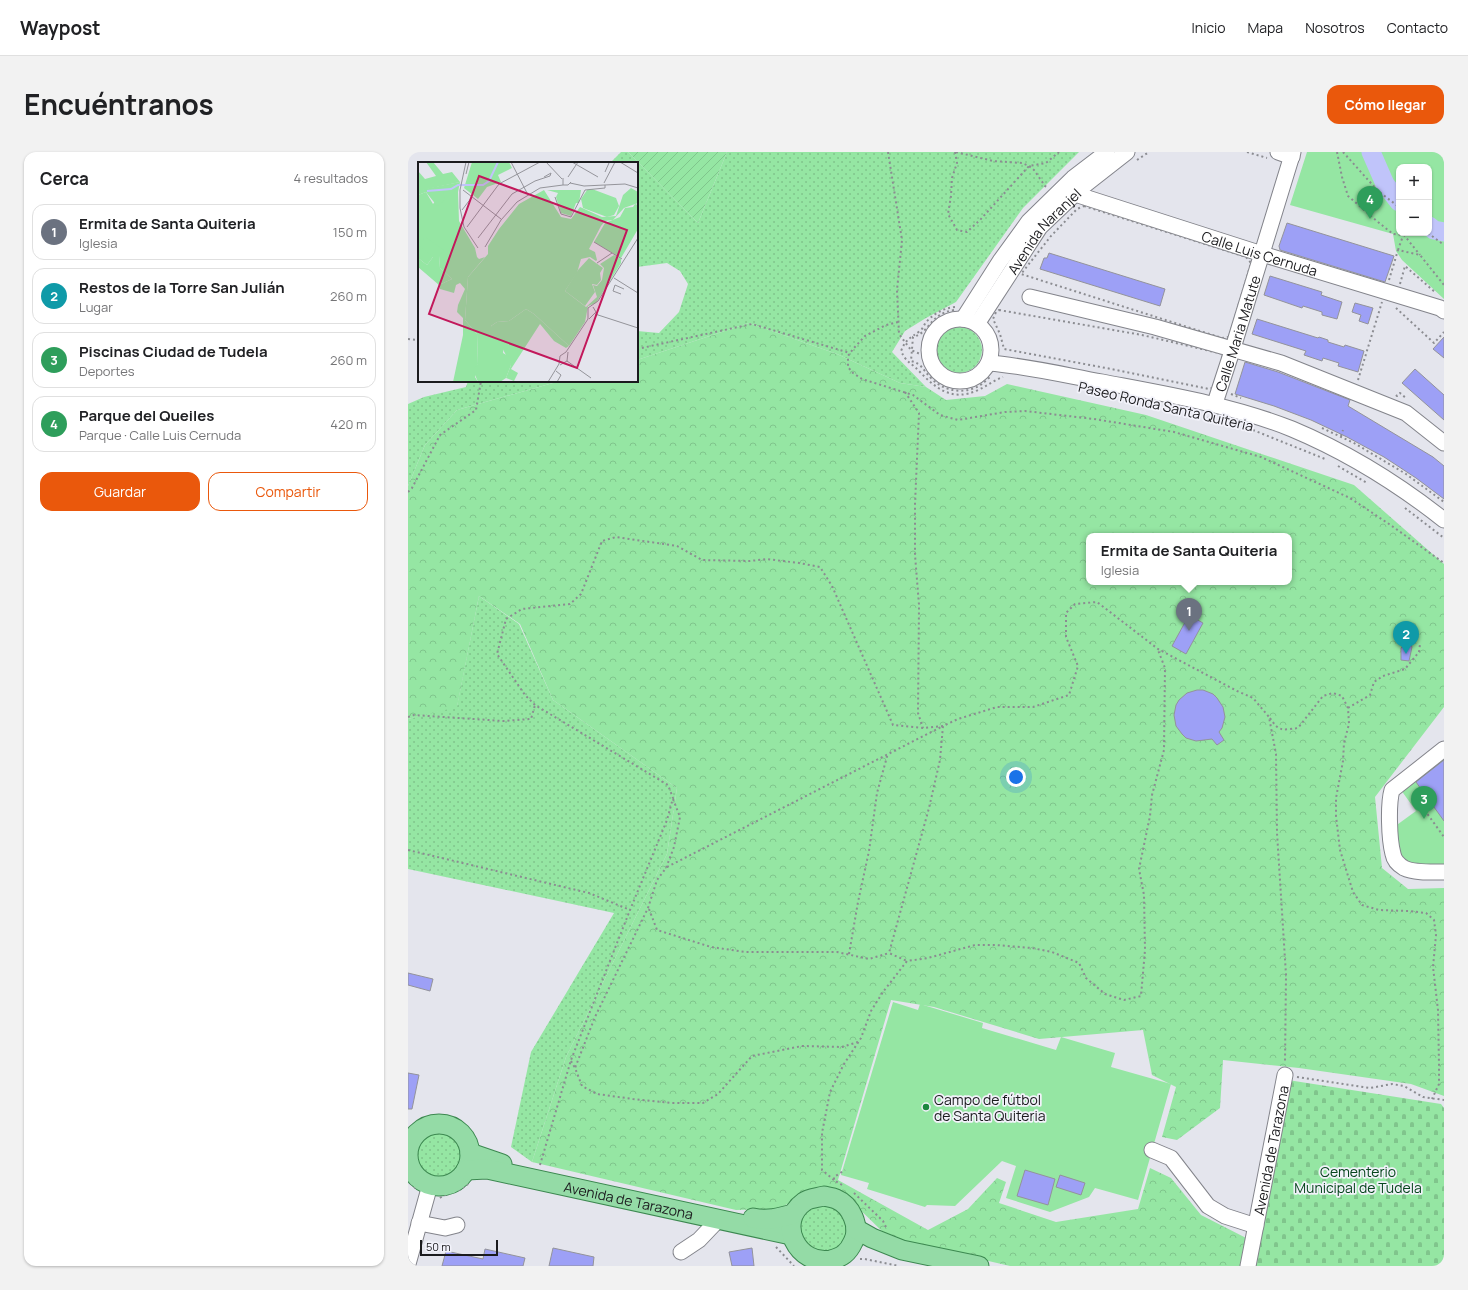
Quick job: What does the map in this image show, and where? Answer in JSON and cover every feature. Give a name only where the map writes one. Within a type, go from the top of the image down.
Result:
[{"type":"main road","points":[[442,1124],[453,1127],[461,1133],[467,1142],[468,1162],[460,1179],[451,1184],[441,1186],[430,1185],[420,1180],[412,1171],[408,1159],[411,1137],[422,1129],[431,1125],[442,1124]]},
{"type":"main road","name":"Avenida de Tarazona","points":[[468,1162],[487,1160],[760,1220],[775,1219],[793,1214]]},
{"type":"main road","name":"Avenida de Tarazona","points":[[468,1162],[487,1169],[791,1235]]},
{"type":"main road","points":[[853,1254],[856,1229],[853,1216],[846,1206],[836,1199],[824,1196],[812,1199],[804,1202],[793,1214],[791,1235],[801,1252],[810,1261],[817,1260],[833,1262],[844,1256],[853,1254],[879,1252],[908,1260],[943,1266]]},
{"type":"main road","points":[[856,1229],[872,1238],[902,1250],[979,1266]]},
{"type":"street","name":"Avenida Naranjel","points":[[967,316],[1000,261],[1029,221],[1073,178],[1107,152]]},
{"type":"street","name":"Calle Maria Matute","points":[[1216,400],[1262,254],[1283,155]]},
{"type":"street","name":"Avenida Naranjel","points":[[967,316],[1040,227],[1075,194],[1132,156]]},
{"type":"street","name":"Calle Luis Cernuda","points":[[1075,194],[1262,254],[1440,308],[1444,311]]},
{"type":"street","points":[[1030,296],[1155,327],[1281,362],[1406,414],[1444,443]]},
{"type":"street","points":[[967,316],[986,332],[990,343],[992,364],[973,379],[960,382],[946,378],[936,370],[929,358],[929,343],[936,329],[948,321],[967,316]]},
{"type":"street","name":"Paseo Ronda Santa Quiteria","points":[[992,364],[1216,400],[1265,414],[1333,443],[1379,467],[1424,498],[1444,514]]},
{"type":"street","name":"Paseo Ronda Santa Quiteria","points":[[992,364],[1010,365],[1056,372],[1160,393],[1208,404],[1272,422],[1331,447],[1366,466],[1420,501],[1444,520]]},
{"type":"street","points":[[1444,749],[1392,790],[1390,799],[1391,842],[1393,855],[1398,864],[1405,869],[1444,872]]},
{"type":"street","name":"Avenida de Tarazona","points":[[1248,1266],[1285,1075]]},
{"type":"street","name":"Avenida de Tarazona","points":[[1152,1150],[1171,1158],[1208,1206],[1225,1216],[1256,1226]]},
{"type":"street","points":[[408,1264],[430,1185]]},
{"type":"street","points":[[681,1252],[699,1240],[719,1219]]},
{"type":"street","points":[[419,1223],[445,1228],[457,1224]]},
{"type":"path","points":[[888,152],[902,240],[896,290],[899,334],[911,350],[929,358]]},
{"type":"path","points":[[1049,188],[1045,186],[1029,166],[1022,163],[993,161],[955,152],[957,163],[952,178],[948,214],[957,230],[967,232],[980,220],[1029,166],[1046,163],[1059,152]]},
{"type":"path","points":[[1132,156],[1149,152]]},
{"type":"path","points":[[1248,152],[1283,155]]},
{"type":"path","points":[[1337,152],[1342,177],[1348,196],[1393,234],[1396,234]]},
{"type":"path","points":[[1343,152],[1378,190],[1396,205]]},
{"type":"path","points":[[1046,191],[1052,185]]},
{"type":"path","points":[[1084,206],[1089,207],[1246,257],[1251,263],[1229,337],[1222,338],[1020,274],[1051,236],[1077,209],[1084,206]]},
{"type":"path","points":[[1387,286],[1403,236]]},
{"type":"path","points":[[1406,236],[1444,285]]},
{"type":"path","points":[[1432,236],[1444,245]]},
{"type":"path","points":[[1398,250],[1420,255]]},
{"type":"path","points":[[1398,289],[1405,266],[1438,296]]},
{"type":"path","points":[[1358,381],[1383,300]]},
{"type":"path","points":[[1394,306],[1434,343],[1444,332]]},
{"type":"path","points":[[967,316],[947,308],[936,312],[926,322],[921,330],[904,341],[901,351],[905,360],[916,368],[938,389],[950,394],[968,394],[1002,377],[1008,377]]},
{"type":"path","points":[[999,310],[1007,311],[1134,334],[1223,354],[1215,387],[1209,389],[1004,349],[1000,334],[993,319],[996,312],[999,310]]},
{"type":"path","points":[[898,322],[886,325],[865,336],[848,356],[848,367],[853,373],[862,379],[913,395],[940,414],[958,420],[1005,412],[1024,411],[1094,419],[1174,432],[1260,457],[1350,498],[1444,563]]},
{"type":"path","points":[[638,349],[752,324],[850,353]]},
{"type":"path","points":[[408,339],[418,340]]},
{"type":"path","points":[[911,350],[911,362],[920,365],[939,386],[949,389],[962,391],[982,384],[992,375],[992,364]]},
{"type":"path","points":[[408,492],[412,488],[440,435],[476,410],[481,382]]},
{"type":"path","points":[[904,391],[918,413],[915,555],[919,605],[918,713],[923,728]]},
{"type":"path","points":[[1192,414],[1251,429],[1329,461]]},
{"type":"path","points":[[1341,436],[1343,430]]},
{"type":"path","points":[[1335,465],[1369,484]]},
{"type":"path","points":[[1401,505],[1444,538]]},
{"type":"path","points":[[575,1068],[595,1017],[648,908],[657,880],[666,868],[674,847],[680,817],[668,785],[535,705],[525,695],[497,654],[506,619],[522,609],[570,604],[581,594],[602,541],[616,537],[677,546],[702,560],[750,561],[767,559],[820,567],[832,586],[893,725],[923,728],[943,726]]},
{"type":"path","points":[[666,868],[958,718],[996,707],[1033,707],[1069,695],[1078,666],[1066,636],[1066,613],[1075,604],[1097,602],[1158,649],[1253,698],[1276,727],[1282,730],[1298,728],[1324,696],[1333,692],[1342,696],[1348,708],[1349,724],[1344,742],[1344,761],[1336,798],[1336,816],[1340,850],[1353,892],[1362,905],[1379,910],[1426,913],[1434,920],[1436,935],[1433,967],[1438,1010],[1439,1065],[1438,1084],[1432,1099]]},
{"type":"path","points":[[1348,708],[1370,695],[1374,682],[1382,676],[1404,669],[1419,652],[1420,644]]},
{"type":"path","points":[[648,908],[657,930],[711,946],[745,952],[837,952],[869,959],[889,952],[907,961],[928,958],[974,945],[1032,948],[1052,952],[1079,963],[1086,978],[1105,994],[1124,1000],[1141,996],[1145,950],[1144,895],[1139,869],[1150,816],[1152,795],[1164,750],[1165,668],[1158,649]]},
{"type":"path","points":[[408,717],[414,716],[503,721],[531,720],[535,705]]},
{"type":"path","points":[[1269,717],[1276,754],[1277,833],[1286,975],[1285,1075],[1370,1088],[1392,1084],[1404,1086],[1423,1098],[1444,1100]]},
{"type":"path","points":[[889,952],[929,808],[940,760],[943,726]]},
{"type":"path","points":[[849,954],[869,851],[877,793],[888,753]]},
{"type":"path","points":[[540,1172],[540,1164],[548,1135],[571,1060],[667,820],[673,798]]},
{"type":"path","points":[[1416,798],[1444,837]]},
{"type":"path","points":[[408,850],[589,893],[630,910]]},
{"type":"path","points":[[834,1180],[822,1170],[822,1133],[830,1092],[844,1064],[859,1041],[871,1011],[883,992],[907,961]]},
{"type":"path","points":[[571,1060],[582,1086],[597,1094],[672,1103],[703,1103],[718,1094],[752,1056],[802,1046],[842,1047],[859,1041]]},
{"type":"path","points":[[853,1254],[865,1259],[899,1266]]},
{"type":"green space","points":[[621,152],[628,152],[638,162],[611,162]]},
{"type":"green space","points":[[628,152],[727,152],[698,223]]},
{"type":"green space","points":[[727,152],[1079,152],[1023,208],[956,302],[905,331],[892,352],[926,387],[900,383],[837,354],[749,323],[638,360],[638,331],[659,333],[679,312],[688,284],[680,271],[667,263],[638,267],[638,162],[698,223]]},
{"type":"green space","points":[[1307,152],[1444,152],[1444,299],[1402,260],[1396,251],[1393,234],[1290,205]]},
{"type":"green space","points":[[749,323],[837,354],[900,383],[926,387],[946,400],[985,396],[1007,384],[1146,415],[1354,485],[1444,564],[1444,707],[1375,797],[1382,868],[1408,889],[1444,888],[1444,1096],[1411,1084],[1299,1068],[1223,1060],[1220,1108],[1177,1140],[1162,1137],[1176,1087],[1152,1075],[1143,1030],[1039,1039],[934,1007],[891,1000],[838,1180],[928,1230],[968,1209],[997,1178],[1006,1182],[999,1203],[1056,1222],[1138,1209],[1150,1168],[1171,1178],[1201,1215],[1252,1241],[1245,1266],[1010,1266],[889,1238],[845,1195],[801,1196],[779,1209],[736,1210],[532,1162],[566,1057],[667,854],[677,788],[553,700],[520,624],[479,596],[457,707],[408,719],[408,486],[425,445],[457,410],[556,382],[638,382],[638,360]]},
{"type":"green space","points":[[954,327],[964,327],[972,331],[978,337],[982,345],[982,355],[978,363],[972,369],[964,373],[954,373],[946,369],[940,363],[936,355],[936,345],[940,337],[946,331]]},
{"type":"green space","points":[[468,382],[556,382],[457,410],[425,445],[408,486],[408,404],[424,397],[466,387]]},
{"type":"green space","points":[[479,596],[519,624],[553,700],[677,788],[667,854],[566,1057],[532,1162],[511,1147],[531,1052],[614,913],[408,869],[408,719],[457,706]]},
{"type":"green space","points":[[1444,757],[1444,868],[1414,866],[1402,861],[1394,827],[1416,811],[1401,790]]},
{"type":"green space","points":[[893,1002],[918,1010],[920,1004],[983,1023],[982,1028],[1056,1050],[1061,1037],[1115,1053],[1111,1067],[1171,1084],[1138,1200],[1095,1188],[1089,1197],[1050,1212],[1006,1198],[1016,1166],[1002,1161],[955,1206],[927,1205],[925,1207],[867,1189],[869,1183],[841,1175]]},
{"type":"green space","name":"Cementerio Municipal de Tudela","points":[[1288,1080],[1441,1104],[1444,1108],[1444,1266],[1255,1266]]},
{"type":"green space","points":[[440,1130],[449,1132],[457,1137],[462,1145],[464,1154],[462,1163],[457,1171],[449,1176],[440,1178],[431,1176],[423,1171],[418,1163],[416,1154],[418,1145],[423,1137],[431,1132]]},
{"type":"green space","points":[[823,1205],[832,1207],[840,1212],[845,1220],[847,1229],[845,1238],[840,1246],[832,1251],[823,1253],[814,1251],[806,1246],[801,1238],[799,1229],[801,1220],[806,1212],[814,1207]]},
{"type":"building","points":[[1287,223],[1394,256],[1385,282],[1280,250],[1279,246]]},
{"type":"building","points":[[1049,253],[1165,289],[1160,306],[1040,269],[1044,258],[1047,258]]},
{"type":"building","points":[[1270,276],[1322,292],[1321,295],[1342,302],[1337,319],[1322,315],[1322,312],[1303,306],[1302,308],[1264,295]]},
{"type":"building","points":[[1355,303],[1373,308],[1368,324],[1359,321],[1361,315],[1352,312]]},
{"type":"building","points":[[1257,319],[1318,338],[1319,337],[1328,340],[1328,342],[1344,347],[1345,345],[1364,351],[1358,372],[1338,366],[1339,363],[1323,358],[1322,361],[1304,355],[1306,351],[1252,334]]},
{"type":"building","points":[[1444,337],[1444,358],[1433,349]]},
{"type":"building","points":[[1245,362],[1278,372],[1350,400],[1348,406],[1433,457],[1444,466],[1444,499],[1384,457],[1347,437],[1311,420],[1274,406],[1235,394]]},
{"type":"building","points":[[1415,369],[1444,395],[1444,420],[1402,383]]},
{"type":"building","points":[[1189,615],[1203,623],[1186,654],[1172,646]]},
{"type":"building","points":[[1406,643],[1410,643],[1412,647],[1409,661],[1401,660],[1401,648]]},
{"type":"building","points":[[1203,690],[1213,694],[1223,707],[1225,717],[1222,728],[1219,732],[1224,740],[1217,745],[1212,739],[1196,741],[1186,738],[1176,726],[1174,715],[1176,705],[1187,693]]},
{"type":"building","points":[[1444,760],[1444,821],[1416,782]]},
{"type":"building","points":[[408,973],[433,979],[430,991],[408,985]]},
{"type":"building","points":[[408,1073],[419,1075],[412,1109],[408,1109]]},
{"type":"building","points":[[1025,1170],[1055,1179],[1048,1205],[1017,1196]]},
{"type":"building","points":[[1060,1175],[1085,1183],[1081,1195],[1056,1187]]},
{"type":"building","points":[[553,1248],[594,1257],[593,1266],[549,1266]]},
{"type":"building","points":[[752,1248],[754,1266],[732,1266],[729,1252]]},
{"type":"building","points":[[485,1249],[525,1258],[523,1266],[442,1266],[446,1251],[483,1259]]},
{"type":"waterway","points":[[1371,152],[1385,184],[1397,200]]},
{"type":"waterway","points":[[1432,228],[1444,232]]},
{"type":"place","name":"Parque del Queiles","points":[[1370,219]]},
{"type":"place","name":"Ermita de Santa Quiteria","points":[[1189,631]]},
{"type":"place","name":"Restos de la Torre San Julián","points":[[1406,654]]},
{"type":"place","name":"Piscinas Ciudad de Tudela","points":[[1424,819]]},
{"type":"place","name":"Campo de fútbol de Santa Quiteria","points":[[926,1107]]}]
